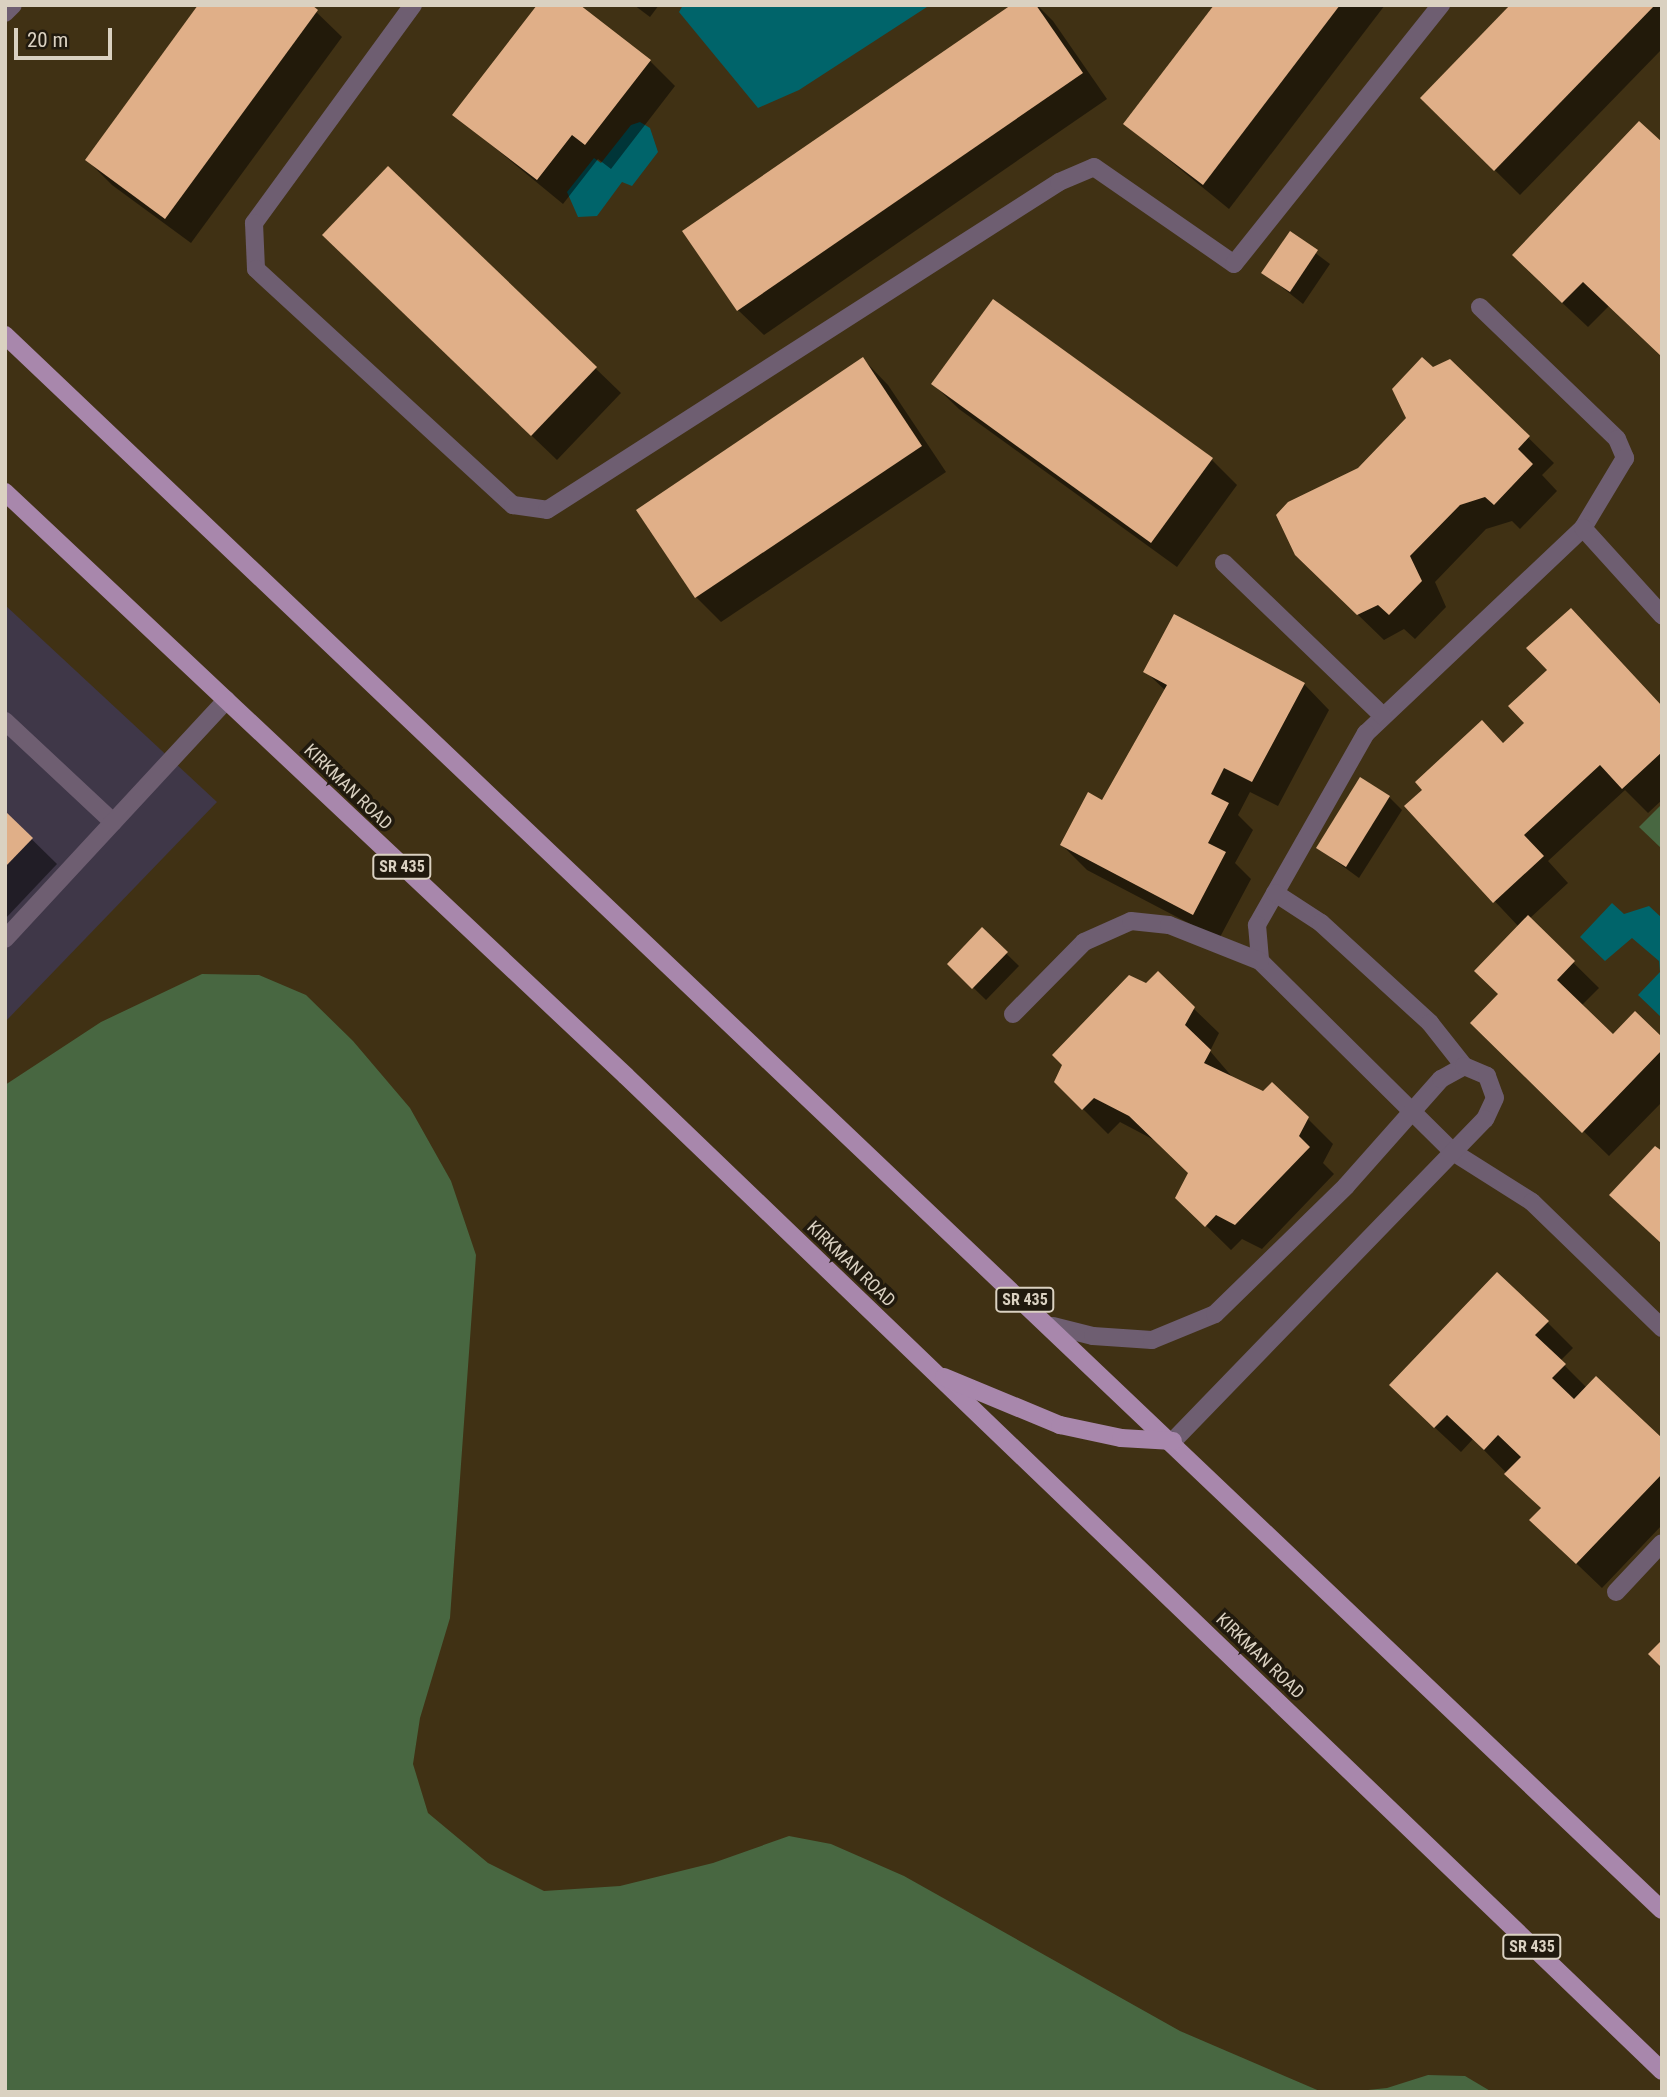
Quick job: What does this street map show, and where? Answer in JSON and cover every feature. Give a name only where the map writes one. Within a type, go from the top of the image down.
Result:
[{"type":"main road","name":"SR 435","points":[[5,335],[1053,1326],[1662,1910]]},
{"type":"main road","name":"KIRKMAN ROAD","points":[[5,492],[934,1373],[1662,2071]]},
{"type":"main road","points":[[934,1373],[1060,1425],[1121,1438],[1173,1441]]},
{"type":"street","points":[[5,13],[13,5]]},
{"type":"street","points":[[403,9],[254,223],[256,269],[513,505],[547,510],[1059,181],[1094,167],[1234,264],[1441,5]]},
{"type":"street","points":[[1260,961],[1256,925],[1366,733],[1583,528],[1625,458],[1617,439],[1480,307]]},
{"type":"street","points":[[1583,528],[1662,615]]},
{"type":"street","points":[[1224,563],[1383,716]]},
{"type":"street","points":[[5,939],[226,700]]},
{"type":"street","points":[[5,721],[113,822]]},
{"type":"street","points":[[1173,1441],[1485,1119],[1495,1098],[1487,1076],[1464,1066],[1430,1023],[1341,941],[1275,893]]},
{"type":"street","points":[[1013,1014],[1084,942],[1131,921],[1169,925],[1260,961],[1453,1152],[1532,1202],[1662,1328]]},
{"type":"street","points":[[1053,1326],[1093,1336],[1152,1340],[1215,1314],[1412,1114],[1441,1079],[1464,1066]]},
{"type":"street","points":[[1616,1592],[1662,1543]]},
{"type":"shaded area","points":[[5,605],[217,802],[5,1022]]},
{"type":"green space","points":[[1662,804],[1662,849],[1639,827]]},
{"type":"green space","points":[[202,974],[259,975],[306,995],[353,1041],[410,1108],[451,1181],[476,1255],[450,1618],[420,1718],[413,1764],[428,1813],[488,1863],[544,1891],[620,1886],[713,1863],[789,1836],[831,1844],[904,1876],[1180,2031],[1322,2092],[5,2092],[5,1085],[101,1022]]},
{"type":"green space","points":[[1428,2075],[1465,2076],[1492,2092],[1349,2092],[1387,2088]]},
{"type":"water","points":[[683,5],[930,5],[799,90],[758,108],[679,12]]},
{"type":"water","points":[[640,122],[650,128],[658,152],[632,186],[622,182],[597,216],[578,217],[567,192],[594,158],[601,163],[631,125]]},
{"type":"water","points":[[1612,903],[1624,914],[1649,906],[1662,918],[1662,1018],[1638,995],[1660,972],[1659,961],[1632,938],[1605,961],[1580,937]]},
{"type":"building","points":[[198,5],[312,5],[318,10],[165,219],[85,160]]},
{"type":"building","points":[[537,5],[580,5],[651,60],[585,145],[572,135],[537,180],[452,115]]},
{"type":"building","points":[[1011,5],[1036,5],[1083,73],[737,311],[682,231]]},
{"type":"building","points":[[1214,5],[1340,5],[1203,185],[1123,124]]},
{"type":"building","points":[[1510,5],[1655,5],[1494,171],[1420,98]]},
{"type":"building","points":[[1639,121],[1662,142],[1662,357],[1583,282],[1562,303],[1512,255]]},
{"type":"building","points":[[388,166],[597,367],[531,436],[322,235]]},
{"type":"building","points":[[1290,231],[1318,250],[1290,292],[1261,273]]},
{"type":"building","points":[[993,299],[1213,458],[1151,543],[931,384]]},
{"type":"building","points":[[863,357],[922,446],[695,598],[636,510]]},
{"type":"building","points":[[1422,357],[1433,367],[1450,359],[1530,436],[1518,449],[1533,464],[1494,505],[1485,497],[1460,505],[1410,556],[1422,581],[1389,615],[1378,605],[1357,615],[1295,555],[1276,515],[1288,502],[1358,468],[1406,418],[1392,389]]},
{"type":"building","points":[[1571,608],[1662,706],[1662,752],[1622,789],[1600,765],[1524,835],[1544,856],[1493,903],[1404,806],[1422,790],[1415,782],[1482,720],[1503,743],[1524,723],[1508,706],[1547,670],[1526,648]]},
{"type":"building","points":[[1174,614],[1305,683],[1252,782],[1224,768],[1211,794],[1229,803],[1208,843],[1226,852],[1193,915],[1060,845],[1088,792],[1102,800],[1167,685],[1143,672]]},
{"type":"building","points":[[1360,777],[1390,796],[1346,867],[1316,848]]},
{"type":"building","points":[[5,811],[33,838],[5,867]]},
{"type":"building","points":[[1528,915],[1575,961],[1557,980],[1613,1034],[1635,1011],[1662,1037],[1662,1050],[1582,1133],[1470,1023],[1498,994],[1474,971]]},
{"type":"building","points":[[982,927],[1008,952],[972,989],[947,964]]},
{"type":"building","points":[[1158,971],[1195,1007],[1185,1025],[1211,1050],[1204,1063],[1263,1091],[1272,1082],[1309,1117],[1299,1136],[1310,1147],[1235,1225],[1216,1215],[1205,1227],[1175,1198],[1188,1173],[1129,1116],[1094,1098],[1082,1110],[1054,1082],[1062,1065],[1052,1055],[1129,975],[1146,983]]},
{"type":"building","points":[[1655,1146],[1662,1151],[1662,1244],[1609,1195]]},
{"type":"building","points":[[1497,1272],[1549,1321],[1535,1335],[1566,1364],[1552,1378],[1574,1399],[1596,1376],[1662,1438],[1662,1474],[1576,1564],[1529,1520],[1541,1508],[1504,1474],[1521,1457],[1498,1435],[1484,1450],[1447,1415],[1434,1428],[1389,1385]]},
{"type":"building","points":[[1662,1640],[1662,1668],[1648,1654]]}]
